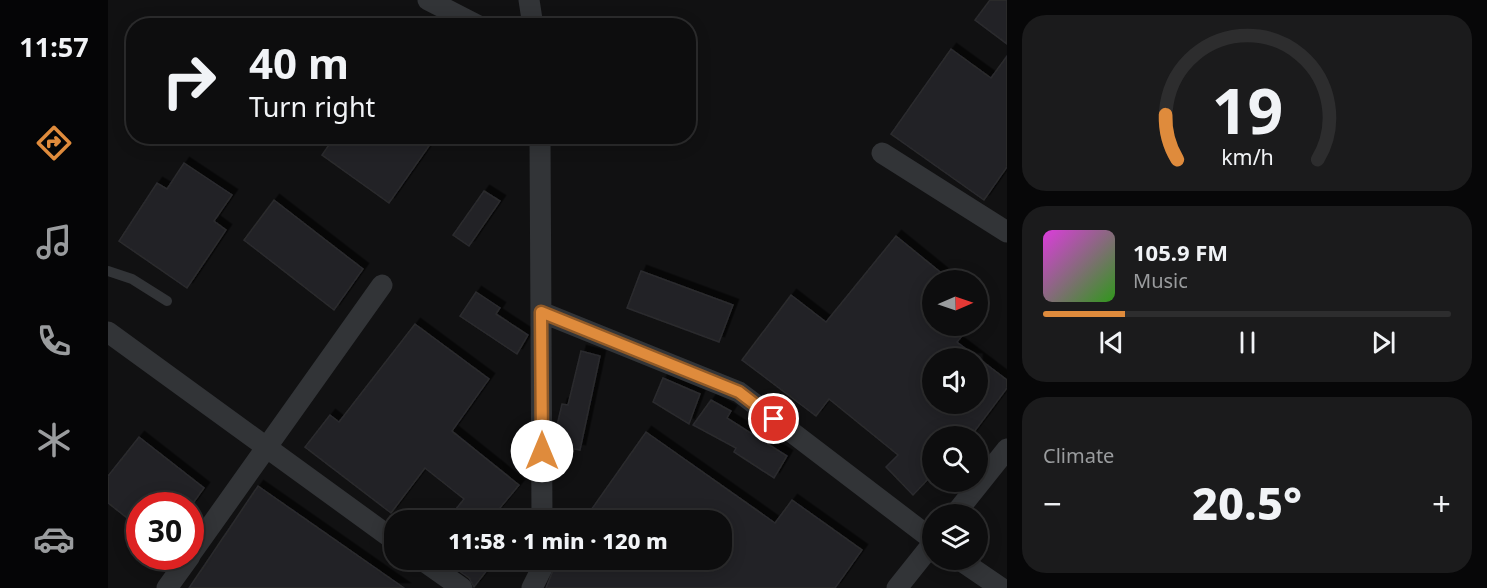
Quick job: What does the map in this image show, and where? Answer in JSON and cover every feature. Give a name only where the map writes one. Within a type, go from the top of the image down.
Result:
[{"type":"street","points":[[428,0],[463,18]]},
{"type":"street","points":[[529,0],[532,18]]},
{"type":"street","points":[[540,144],[542,510]]},
{"type":"street","points":[[882,153],[1007,232]]},
{"type":"street","points":[[204,536],[382,285]]},
{"type":"street","points":[[541,312],[739,392],[922,533]]},
{"type":"street","points":[[108,332],[384,533]]},
{"type":"street","points":[[963,504],[1007,449]]},
{"type":"street","points":[[897,588],[922,556]]},
{"type":"street","points":[[167,588],[180,570]]},
{"type":"street","points":[[436,570],[462,588]]},
{"type":"street","points":[[532,588],[541,570]]},
{"type":"street","points":[[975,570],[1001,588]]},
{"type":"lane","points":[[108,271],[132,279],[167,301]]},
{"type":"building","points":[[990,0],[1007,0],[1007,44],[975,20]]},
{"type":"building","points":[[951,49],[991,78],[1007,56],[1007,167],[984,200],[891,134]]},
{"type":"building","points":[[330,144],[430,144],[389,203],[322,155]]},
{"type":"building","points":[[184,163],[232,195],[214,221],[226,230],[187,288],[119,241],[157,183],[167,189]]},
{"type":"building","points":[[484,191],[500,201],[469,246],[453,235]]},
{"type":"building","points":[[274,200],[363,269],[334,310],[244,240]]},
{"type":"building","points":[[896,236],[938,270],[922,270],[922,336],[962,336],[957,342],[965,348],[922,348],[922,414],[988,414],[978,426],[922,426],[922,486],[913,495],[886,467],[898,455],[829,399],[816,416],[742,360],[791,295],[826,322]]},
{"type":"building","points":[[641,271],[733,305],[719,342],[627,308]]},
{"type":"building","points":[[476,292],[500,308],[496,314],[528,335],[517,354],[460,316]]},
{"type":"building","points":[[415,324],[489,379],[452,431],[519,485],[498,510],[455,510],[464,499],[425,468],[393,510],[387,510],[305,447],[330,415],[339,422]]},
{"type":"building","points":[[581,351],[600,356],[580,450],[554,445],[554,438],[562,404],[568,405]]},
{"type":"building","points":[[988,366],[1007,380],[1007,388],[988,413]]},
{"type":"building","points":[[663,378],[700,394],[689,424],[653,402]]},
{"type":"building","points":[[711,400],[731,411],[727,418],[787,456],[774,478],[734,452],[736,448],[693,425]]},
{"type":"building","points":[[646,432],[775,523],[792,500],[862,550],[835,588],[546,588],[553,570],[732,570],[732,510],[591,510]]},
{"type":"building","points":[[139,437],[204,488],[201,492],[126,492],[126,517],[108,503],[108,476]]},
{"type":"building","points":[[258,486],[404,588],[189,588],[201,570],[204,570],[204,566]]},
{"type":"building","points":[[458,570],[487,570],[474,587],[469,578]]},
{"type":"route","points":[[542,451],[541,312],[739,392],[774,419]]}]
